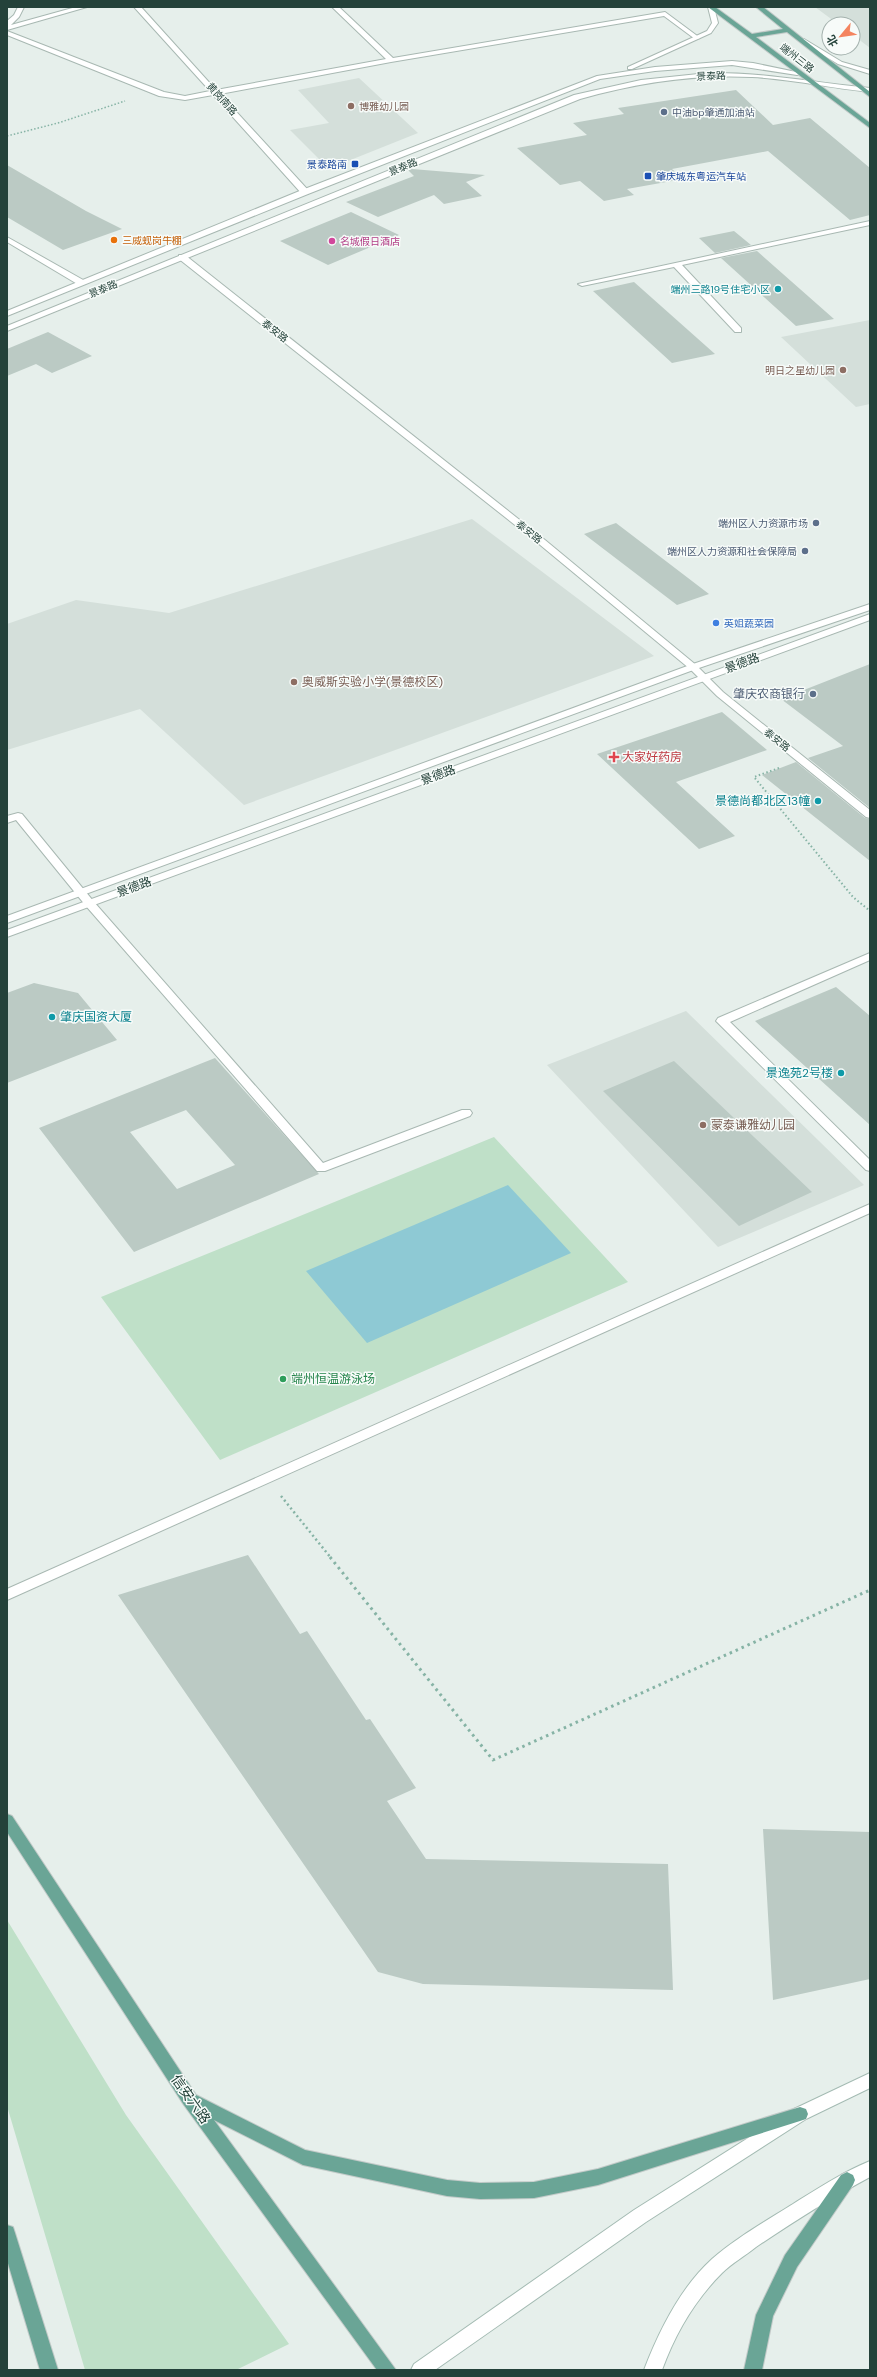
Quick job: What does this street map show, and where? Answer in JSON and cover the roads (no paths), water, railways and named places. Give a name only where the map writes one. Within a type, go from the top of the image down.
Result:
[{"type":"main road","name":"端州三路","points":[[711,7],[752,36],[870,126]]},
{"type":"main road","name":"端州三路","points":[[759,7],[866,90],[870,95]]},
{"type":"main road","points":[[752,36],[789,30]]},
{"type":"main road","name":"信安六路","points":[[7,1820],[190,2100],[387,2370]]},
{"type":"main road","points":[[190,2100],[303,2158],[446,2188],[480,2191],[534,2190],[598,2177],[800,2114]]},
{"type":"main road","points":[[753,2370],[765,2315],[791,2261],[847,2180]]},
{"type":"main road","points":[[7,2233],[49,2370]]},
{"type":"street","points":[[7,27],[18,16],[21,7]]},
{"type":"street","points":[[7,27],[84,7]]},
{"type":"street","name":"黄岗南路","points":[[137,7],[216,92],[305,192]]},
{"type":"street","points":[[335,7],[391,60]]},
{"type":"street","points":[[620,73],[709,32],[715,23],[711,7]]},
{"type":"street","points":[[7,33],[155,91],[185,98],[391,60],[665,14],[697,38]]},
{"type":"street","points":[[804,41],[840,63],[870,72]]},
{"type":"street","points":[[7,314],[305,192],[600,78],[620,73],[732,64],[753,65],[802,74],[864,81]]},
{"type":"street","name":"景泰路","points":[[7,329],[182,256],[577,97],[602,90],[664,79],[710,75],[752,75],[866,90]]},
{"type":"street","points":[[582,284],[870,223]]},
{"type":"street","points":[[7,239],[82,283]]},
{"type":"street","name":"泰安路","points":[[170,247],[542,542],[693,667],[720,694],[870,815]]},
{"type":"street","points":[[676,264],[738,330]]},
{"type":"street","name":"景德路","points":[[7,920],[693,667],[870,607]]},
{"type":"street","name":"景德路","points":[[7,934],[702,677],[870,617]]},
{"type":"street","points":[[7,820],[18,816],[90,904],[322,1168],[466,1113]]},
{"type":"street","points":[[870,956],[722,1021],[870,1167]]},
{"type":"street","points":[[7,1595],[870,1208]]},
{"type":"street","points":[[420,2370],[640,2216],[800,2114],[870,2080]]},
{"type":"street","points":[[653,2370],[658,2354],[685,2306],[717,2266],[763,2233],[847,2180],[870,2168]]},
{"type":"water","points":[[508,1185],[571,1253],[367,1343],[306,1271]]},
{"type":"place","name":"博雅幼儿园","points":[[351,106]]},
{"type":"place","name":"中油bp肇通加油站","points":[[664,112]]},
{"type":"place","name":"景泰路南","points":[[355,164]]},
{"type":"place","name":"肇庆城东粤运汽车站","points":[[648,176]]},
{"type":"place","name":"三威蚬岗牛棚","points":[[114,240]]},
{"type":"place","name":"名城假日酒店","points":[[332,241]]},
{"type":"place","name":"端州三路19号住宅小区","points":[[778,289]]},
{"type":"place","name":"明日之星幼儿园","points":[[843,370]]},
{"type":"place","name":"端州区人力资源市场","points":[[816,523]]},
{"type":"place","name":"端州区人力资源和社会保障局","points":[[805,551]]},
{"type":"place","name":"英姐蔬菜园","points":[[716,623]]},
{"type":"place","name":"奥威斯实验小学(景德校区)","points":[[294,682]]},
{"type":"place","name":"肇庆农商银行","points":[[813,694]]},
{"type":"place","name":"大家好药房","points":[[614,757]]},
{"type":"place","name":"景德尚都北区13幢","points":[[818,801]]},
{"type":"place","name":"肇庆国资大厦","points":[[52,1017]]},
{"type":"place","name":"景逸苑2号楼","points":[[841,1073]]},
{"type":"place","name":"蒙泰谦雅幼儿园","points":[[703,1125]]},
{"type":"place","name":"端州恒温游泳场","points":[[283,1379]]}]
